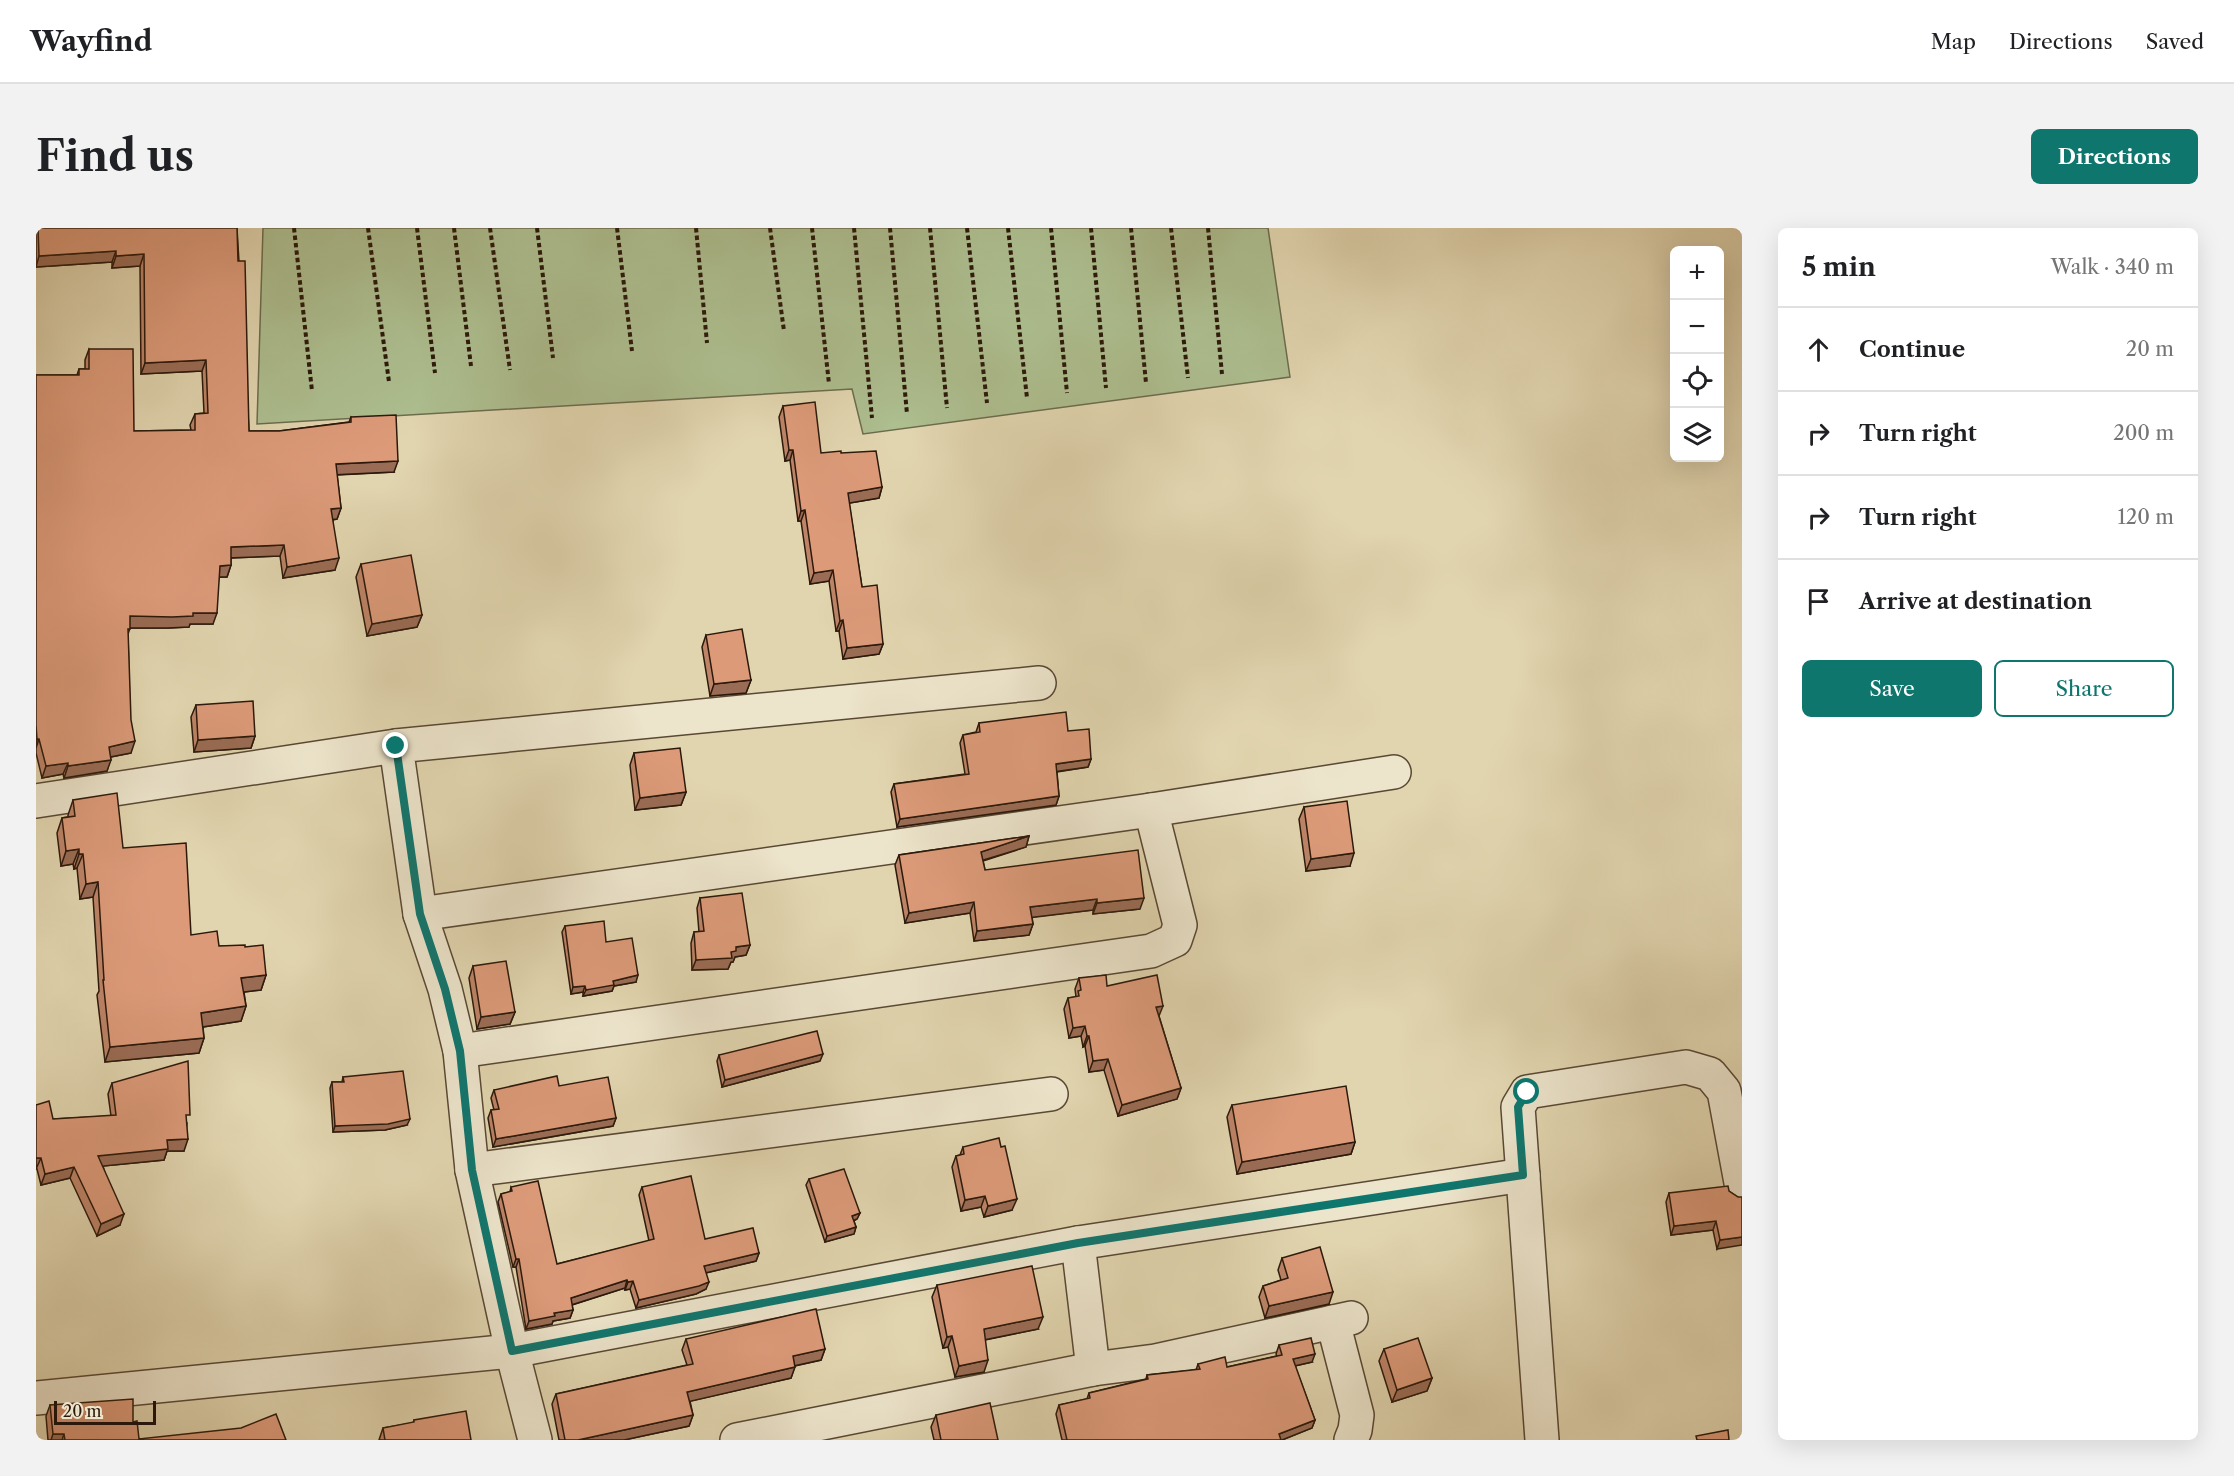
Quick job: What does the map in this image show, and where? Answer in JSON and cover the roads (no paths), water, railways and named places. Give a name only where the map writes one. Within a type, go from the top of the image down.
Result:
[{"type":"street","points":[[36,801],[396,746],[1039,683]]},
{"type":"street","points":[[396,746],[420,914],[445,989],[460,1051],[472,1170],[512,1351],[535,1440]]},
{"type":"street","points":[[420,914],[1151,810],[1394,772]]},
{"type":"street","points":[[460,1051],[1151,951],[1175,940],[1180,925],[1151,810]]},
{"type":"street","points":[[1542,1440],[1518,1107],[1527,1092],[1686,1067],[1710,1074],[1724,1091],[1742,1188]]},
{"type":"street","points":[[472,1170],[1051,1094]]},
{"type":"street","points":[[36,1398],[512,1351],[1078,1243],[1523,1175]]},
{"type":"street","points":[[1078,1243],[1093,1369]]},
{"type":"street","points":[[737,1440],[1093,1369],[1155,1361],[1342,1320],[1356,1415],[1355,1430],[1351,1440]]}]
